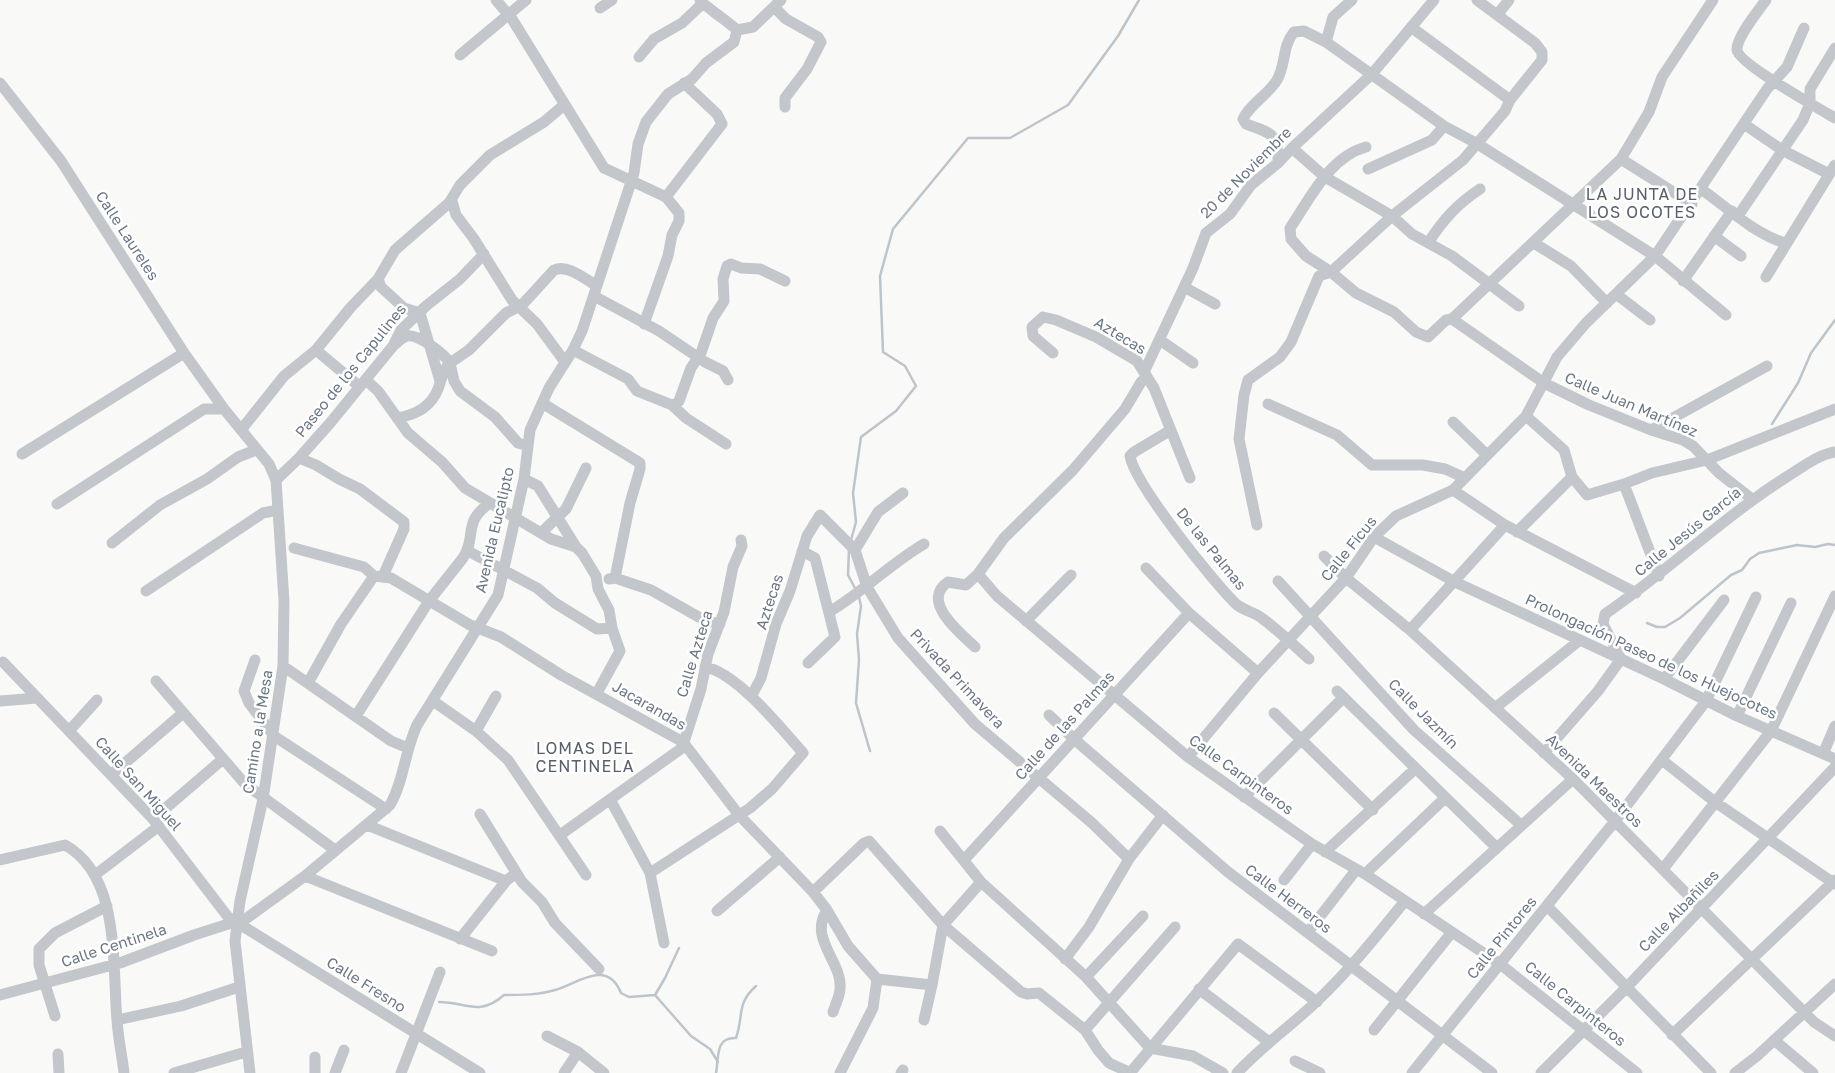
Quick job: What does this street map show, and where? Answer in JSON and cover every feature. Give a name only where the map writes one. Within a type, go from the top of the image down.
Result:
[{"type":"street","points":[[496,0],[509,14],[604,168],[666,197],[676,207],[680,221],[672,235],[668,256],[644,324]]},
{"type":"street","points":[[460,55],[526,0]]},
{"type":"street","points":[[600,8],[612,0]]},
{"type":"street","points":[[1326,42],[1333,16],[1352,0]]},
{"type":"street","name":"20 de Noviembre","points":[[978,574],[1004,538],[1073,470],[1125,409],[1146,374],[1206,233],[1230,214],[1251,185],[1278,164],[1292,148],[1372,74],[1434,0]]},
{"type":"street","points":[[1257,525],[1239,439],[1244,395],[1248,380],[1280,357],[1291,342],[1319,276],[1331,272],[1392,216],[1455,167],[1505,110],[1510,100],[1542,60],[1542,52],[1535,43],[1477,0]]},
{"type":"street","points":[[1497,15],[1509,0]]},
{"type":"street","points":[[1366,147],[1354,150],[1342,157],[1325,177],[1290,228],[1291,239],[1306,256],[1331,272],[1356,293],[1394,312],[1416,332],[1428,337],[1534,243],[1621,159],[1649,112],[1662,77],[1714,0]]},
{"type":"street","points":[[1766,0],[1741,37],[1737,48],[1742,60],[1835,118]]},
{"type":"street","points":[[639,57],[654,39],[682,23],[701,2],[738,30],[753,27],[779,2],[786,19],[821,40],[816,54],[785,98],[785,107]]},
{"type":"street","points":[[1411,27],[1460,61],[1510,100]]},
{"type":"street","name":"Calle Ficus","points":[[1188,757],[1258,673],[1346,578],[1374,536],[1396,516],[1453,490],[1486,454],[1526,416],[1557,357],[1586,323],[1655,256],[1692,204],[1772,80],[1787,67],[1804,28]]},
{"type":"street","name":"Avenida Eucalipto","points":[[236,922],[253,914],[305,876],[386,809],[395,795],[408,748],[417,725],[495,600],[504,572],[524,479],[530,430],[542,403],[573,350],[596,291],[636,168],[641,133],[646,122],[659,104],[734,42],[738,30]]},
{"type":"street","points":[[1278,164],[1278,150],[1275,138],[1266,131],[1246,124],[1243,119],[1265,96],[1278,78],[1287,40],[1294,32],[1304,31],[1326,42],[1444,126],[1476,143],[1655,256],[1726,315]]},
{"type":"street","points":[[1683,281],[1714,236],[1735,213],[1803,120],[1810,103],[1810,89],[1835,48]]},
{"type":"street","name":"Calle Laureles","points":[[0,83],[61,161],[184,353],[224,409]]},
{"type":"street","points":[[666,197],[720,131],[722,124],[717,114],[684,83]]},
{"type":"street","points":[[241,430],[284,376],[316,350],[361,295],[378,279],[395,250],[452,201],[460,185],[490,156],[544,122],[564,105]]},
{"type":"street","points":[[1744,124],[1782,150],[1832,170],[1785,243],[1766,277]]},
{"type":"street","points":[[1368,168],[1432,140],[1444,126]]},
{"type":"street","points":[[1292,148],[1325,177],[1392,216],[1412,234],[1452,256],[1476,273],[1487,284],[1519,306]]},
{"type":"street","points":[[1621,159],[1692,204]]},
{"type":"street","points":[[1428,243],[1445,217],[1459,203],[1480,189]]},
{"type":"street","points":[[1701,189],[1754,229],[1770,238],[1785,243]]},
{"type":"street","points":[[452,201],[456,215],[484,254],[512,300],[537,324],[565,362]]},
{"type":"street","points":[[1714,236],[1741,256]]},
{"type":"street","points":[[1534,243],[1571,266],[1607,303]]},
{"type":"street","points":[[440,384],[420,313],[484,254]]},
{"type":"street","points":[[674,406],[679,402],[691,368],[698,357],[713,318],[724,302],[723,279],[727,266],[731,264],[741,268],[760,269],[785,281]]},
{"type":"street","points":[[397,418],[422,410],[435,396],[443,372],[450,364],[469,350],[506,313],[519,307],[549,274],[559,268],[568,270],[644,324],[723,371],[728,380]]},
{"type":"street","name":"Paseo de los Capulines","points":[[378,279],[381,287],[404,308],[420,313]]},
{"type":"street","points":[[1184,287],[1216,304]]},
{"type":"street","points":[[1616,294],[1650,320]]},
{"type":"street","points":[[404,308],[406,325]]},
{"type":"street","name":"Paseo de los Capulines","points":[[276,480],[299,458],[331,422],[393,346],[406,325],[420,313]]},
{"type":"street","name":"Aztecas","points":[[1053,353],[1033,336],[1032,327],[1043,317],[1056,320],[1096,337],[1138,361],[1154,388],[1190,478]]},
{"type":"street","name":"Calle Juan Martínez","points":[[1446,322],[1544,384],[1651,430],[1683,440],[1707,460],[1718,473],[1752,499]]},
{"type":"street","points":[[393,346],[408,336],[428,344],[450,364],[457,387],[467,398],[495,417],[518,443],[528,446]]},
{"type":"street","points":[[1160,340],[1193,363]]},
{"type":"street","points":[[316,350],[378,392],[408,432],[442,462],[458,482],[554,541],[576,547]]},
{"type":"street","points":[[573,350],[628,379],[637,391],[674,406],[686,418],[726,444]]},
{"type":"street","points":[[22,454],[184,353]]},
{"type":"street","points":[[1651,430],[1768,366]]},
{"type":"street","points":[[440,384],[457,387]]},
{"type":"street","points":[[542,403],[640,463],[615,578]]},
{"type":"street","points":[[1268,404],[1337,435],[1372,465],[1423,465],[1445,469],[1465,478]]},
{"type":"street","points":[[57,504],[204,409],[224,409]]},
{"type":"street","name":"Camino a la Mesa","points":[[224,409],[268,464],[276,480],[284,601],[284,666],[274,736],[263,799],[236,922],[235,948],[250,1073]]},
{"type":"street","points":[[1526,416],[1564,450],[1572,477],[1587,495],[1652,473],[1707,460],[1835,409]]},
{"type":"street","points":[[1453,422],[1486,454]]},
{"type":"street","name":"De las Palmas","points":[[1171,430],[1130,456],[1140,479],[1188,548],[1230,598],[1238,606],[1261,617],[1309,659]]},
{"type":"street","points":[[112,543],[160,504],[207,479],[238,457],[256,450]]},
{"type":"street","name":"Calle Jesús García","points":[[1621,659],[1602,619],[1605,614],[1659,576],[1752,499],[1820,456],[1835,452]]},
{"type":"street","points":[[299,458],[316,464],[339,480],[366,492],[405,525],[379,576],[341,624],[308,683]]},
{"type":"street","points":[[541,533],[566,509],[586,468]]},
{"type":"street","points":[[1518,532],[1572,477]]},
{"type":"street","points":[[524,479],[538,486],[556,518],[582,553],[598,582],[601,595],[612,616],[612,628],[620,648],[620,654],[597,693]]},
{"type":"street","points":[[1624,484],[1659,576]]},
{"type":"street","points":[[1453,490],[1505,525],[1636,593]]},
{"type":"street","points":[[855,550],[878,512],[903,493]]},
{"type":"street","points":[[356,716],[429,601],[444,586],[468,551],[471,526],[479,511],[490,503]]},
{"type":"street","points":[[146,591],[263,513],[278,510]]},
{"type":"street","name":"Aztecas","points":[[752,695],[761,678],[776,624],[790,591],[807,536],[820,515],[855,550]]},
{"type":"street","points":[[1410,630],[1505,525]]},
{"type":"street","name":"Prolongación Paseo de los Huejocotes","points":[[1374,536],[1455,582],[1664,679],[1737,716],[1835,759]]},
{"type":"street","name":"Calle Azteca","points":[[560,835],[680,752],[720,624],[733,567],[741,550],[741,540]]},
{"type":"street","points":[[829,612],[867,587],[897,561],[924,544]]},
{"type":"street","name":"Jacarandas","points":[[294,548],[311,551],[364,567],[379,576],[390,578],[479,628],[501,637],[561,674],[684,744],[739,816],[813,892],[827,910],[848,946],[877,979]]},
{"type":"street","name":"Privada Primavera","points":[[855,550],[867,587],[898,638],[975,724],[1092,823],[1129,859]]},
{"type":"street","points":[[468,551],[537,588],[555,603],[590,625],[601,630],[612,628]]},
{"type":"street","points":[[802,551],[815,558],[835,638],[808,662]]},
{"type":"street","name":"Avenida Maestros","points":[[1324,556],[1346,578],[1410,630],[1573,779],[1805,1012],[1835,1036]]},
{"type":"street","points":[[1146,568],[1189,613],[1258,673]]},
{"type":"street","points":[[975,647],[944,617],[938,596],[939,591],[948,582],[966,585],[978,574]]},
{"type":"street","name":"Calle Carpinteros","points":[[978,574],[997,596],[1188,757],[1312,844],[1406,901],[1500,964],[1637,1073]]},
{"type":"street","points":[[1026,621],[1071,575]]},
{"type":"street","points":[[598,582],[615,578],[651,590],[704,620],[720,624]]},
{"type":"street","name":"Calle Jazmín","points":[[1278,581],[1414,730],[1522,825]]},
{"type":"street","points":[[1663,869],[1771,731],[1835,596]]},
{"type":"street","name":"Calle Pintores","points":[[1412,1073],[1443,1037],[1615,821],[1706,701],[1756,597]]},
{"type":"street","points":[[1664,679],[1724,600]]},
{"type":"street","points":[[1737,716],[1791,603]]},
{"type":"street","name":"Calle de las Palmas","points":[[964,860],[1189,613]]},
{"type":"street","points":[[1495,708],[1580,640]]},
{"type":"street","points":[[1544,753],[1598,691],[1621,659]]},
{"type":"street","points":[[255,660],[244,690],[249,703],[274,736],[386,809]]},
{"type":"street","name":"Calle San Miguel","points":[[3,662],[156,823],[225,913],[236,922]]},
{"type":"street","points":[[284,666],[391,741],[408,748]]},
{"type":"street","points":[[650,873],[739,816],[772,789],[803,752],[752,695],[717,671],[705,667]]},
{"type":"street","points":[[156,681],[245,784],[335,850]]},
{"type":"street","points":[[1244,797],[1301,740],[1340,695],[1497,848]]},
{"type":"street","points":[[476,730],[496,696]]},
{"type":"street","points":[[0,701],[38,698]]},
{"type":"street","points":[[69,731],[97,700]]},
{"type":"street","points":[[432,701],[476,730],[508,760],[586,875]]},
{"type":"street","points":[[111,775],[184,713]]},
{"type":"street","points":[[1274,713],[1373,810]]},
{"type":"street","name":"Calle Herreros","points":[[1049,715],[1074,739],[1228,872],[1492,1073]]},
{"type":"street","points":[[1824,754],[1835,726]]},
{"type":"street","points":[[95,875],[156,823],[223,759]]},
{"type":"street","points":[[1662,760],[1715,802],[1834,882],[1672,1035]]},
{"type":"street","name":"Calle Albañiles","points":[[1540,1073],[1626,988],[1835,767]]},
{"type":"street","points":[[1325,852],[1373,810],[1415,769]]},
{"type":"street","points":[[1424,914],[1573,779]]},
{"type":"street","points":[[1308,932],[1360,872],[1445,798]]},
{"type":"street","points":[[611,801],[650,873],[664,943]]},
{"type":"street","points":[[480,814],[517,873],[542,902],[555,924],[599,969]]},
{"type":"street","points":[[1065,959],[1089,927],[1129,859],[1163,815]]},
{"type":"street","points":[[368,825],[506,881]]},
{"type":"street","points":[[940,831],[982,882],[1086,977],[1150,1048],[1193,1056],[1223,1073]]},
{"type":"street","points":[[813,892],[864,843],[869,841],[943,925],[1022,992],[1027,994],[1039,993],[1051,1002],[1086,1030],[1098,1050],[1109,1063],[1131,1073],[1238,944],[1317,1002]]},
{"type":"street","points":[[1284,880],[1312,844]]},
{"type":"street","points":[[0,860],[66,845],[78,852],[95,875],[107,906],[115,965],[116,1020],[124,1073]]},
{"type":"street","points":[[717,911],[780,857]]},
{"type":"street","points":[[460,939],[506,881],[517,873]]},
{"type":"street","points":[[305,876],[492,951]]},
{"type":"street","points":[[924,1020],[943,925],[982,882]]},
{"type":"street","points":[[1237,1073],[1269,1042],[1317,1002],[1352,965],[1406,901]]},
{"type":"street","points":[[55,1016],[39,965],[39,948],[55,933],[107,906]]},
{"type":"street","points":[[1547,906],[1711,1073]]},
{"type":"street","points":[[827,910],[820,923],[822,935],[840,989],[832,1012]]},
{"type":"street","points":[[1086,977],[1143,916]]},
{"type":"street","name":"Calle Centinela","points":[[0,995],[115,965],[194,935],[236,922]]},
{"type":"street","name":"Calle Fresno","points":[[236,922],[480,1073]]},
{"type":"street","points":[[1086,1030],[1175,927]]},
{"type":"street","points":[[1374,1030],[1452,932]]},
{"type":"street","points":[[828,951],[848,946]]},
{"type":"street","points":[[401,1073],[440,972]]},
{"type":"street","points":[[840,1073],[873,1008],[877,979],[932,985]]},
{"type":"street","points":[[1735,1073],[1835,984]]},
{"type":"street","points":[[116,1020],[181,1006],[240,987]]},
{"type":"street","points":[[1199,989],[1269,1042]]},
{"type":"street","points":[[547,1036],[578,1052],[604,1073]]},
{"type":"street","points":[[1774,1040],[1813,1073]]},
{"type":"street","points":[[335,1073],[344,1050]]},
{"type":"street","points":[[180,1072],[246,1052]]},
{"type":"street","points":[[564,1073],[578,1052]]},
{"type":"street","points":[[58,1054],[59,1073]]},
{"type":"street","points":[[315,1057],[315,1073]]},
{"type":"street","points":[[1295,1061],[1320,1073]]},
{"type":"waterway","points":[[851,540],[856,522],[853,493],[861,437],[896,411],[916,386],[905,366],[883,352],[880,276],[893,229],[968,138],[1010,138],[1068,105],[1118,36],[1139,0]]},
{"type":"waterway","points":[[1772,424],[1798,383],[1811,353],[1835,320]]},
{"type":"waterway","points":[[1647,623],[1657,627],[1665,627],[1680,618],[1731,575],[1742,570],[1750,559],[1759,553],[1797,545],[1815,547],[1828,544],[1835,545]]},
{"type":"waterway","points":[[849,548],[848,575],[856,590]]},
{"type":"waterway","points":[[859,597],[861,606],[857,634],[859,660],[856,703],[870,751]]},
{"type":"waterway","points":[[655,995],[679,948]]},
{"type":"waterway","points":[[439,1002],[480,1007],[495,1002],[504,995],[549,992],[582,979],[600,975],[608,977],[615,983],[621,993],[629,997],[655,995],[691,1036],[710,1049],[718,1062]]},
{"type":"waterway","points":[[716,1073],[721,1044],[724,1041],[736,1038],[743,1004],[756,986]]},
{"type":"district","name":"LA JUNTA DE LOS OCOTES","points":[[1642,204]]},
{"type":"district","name":"LOMAS DEL CENTINELA","points":[[585,758]]}]
